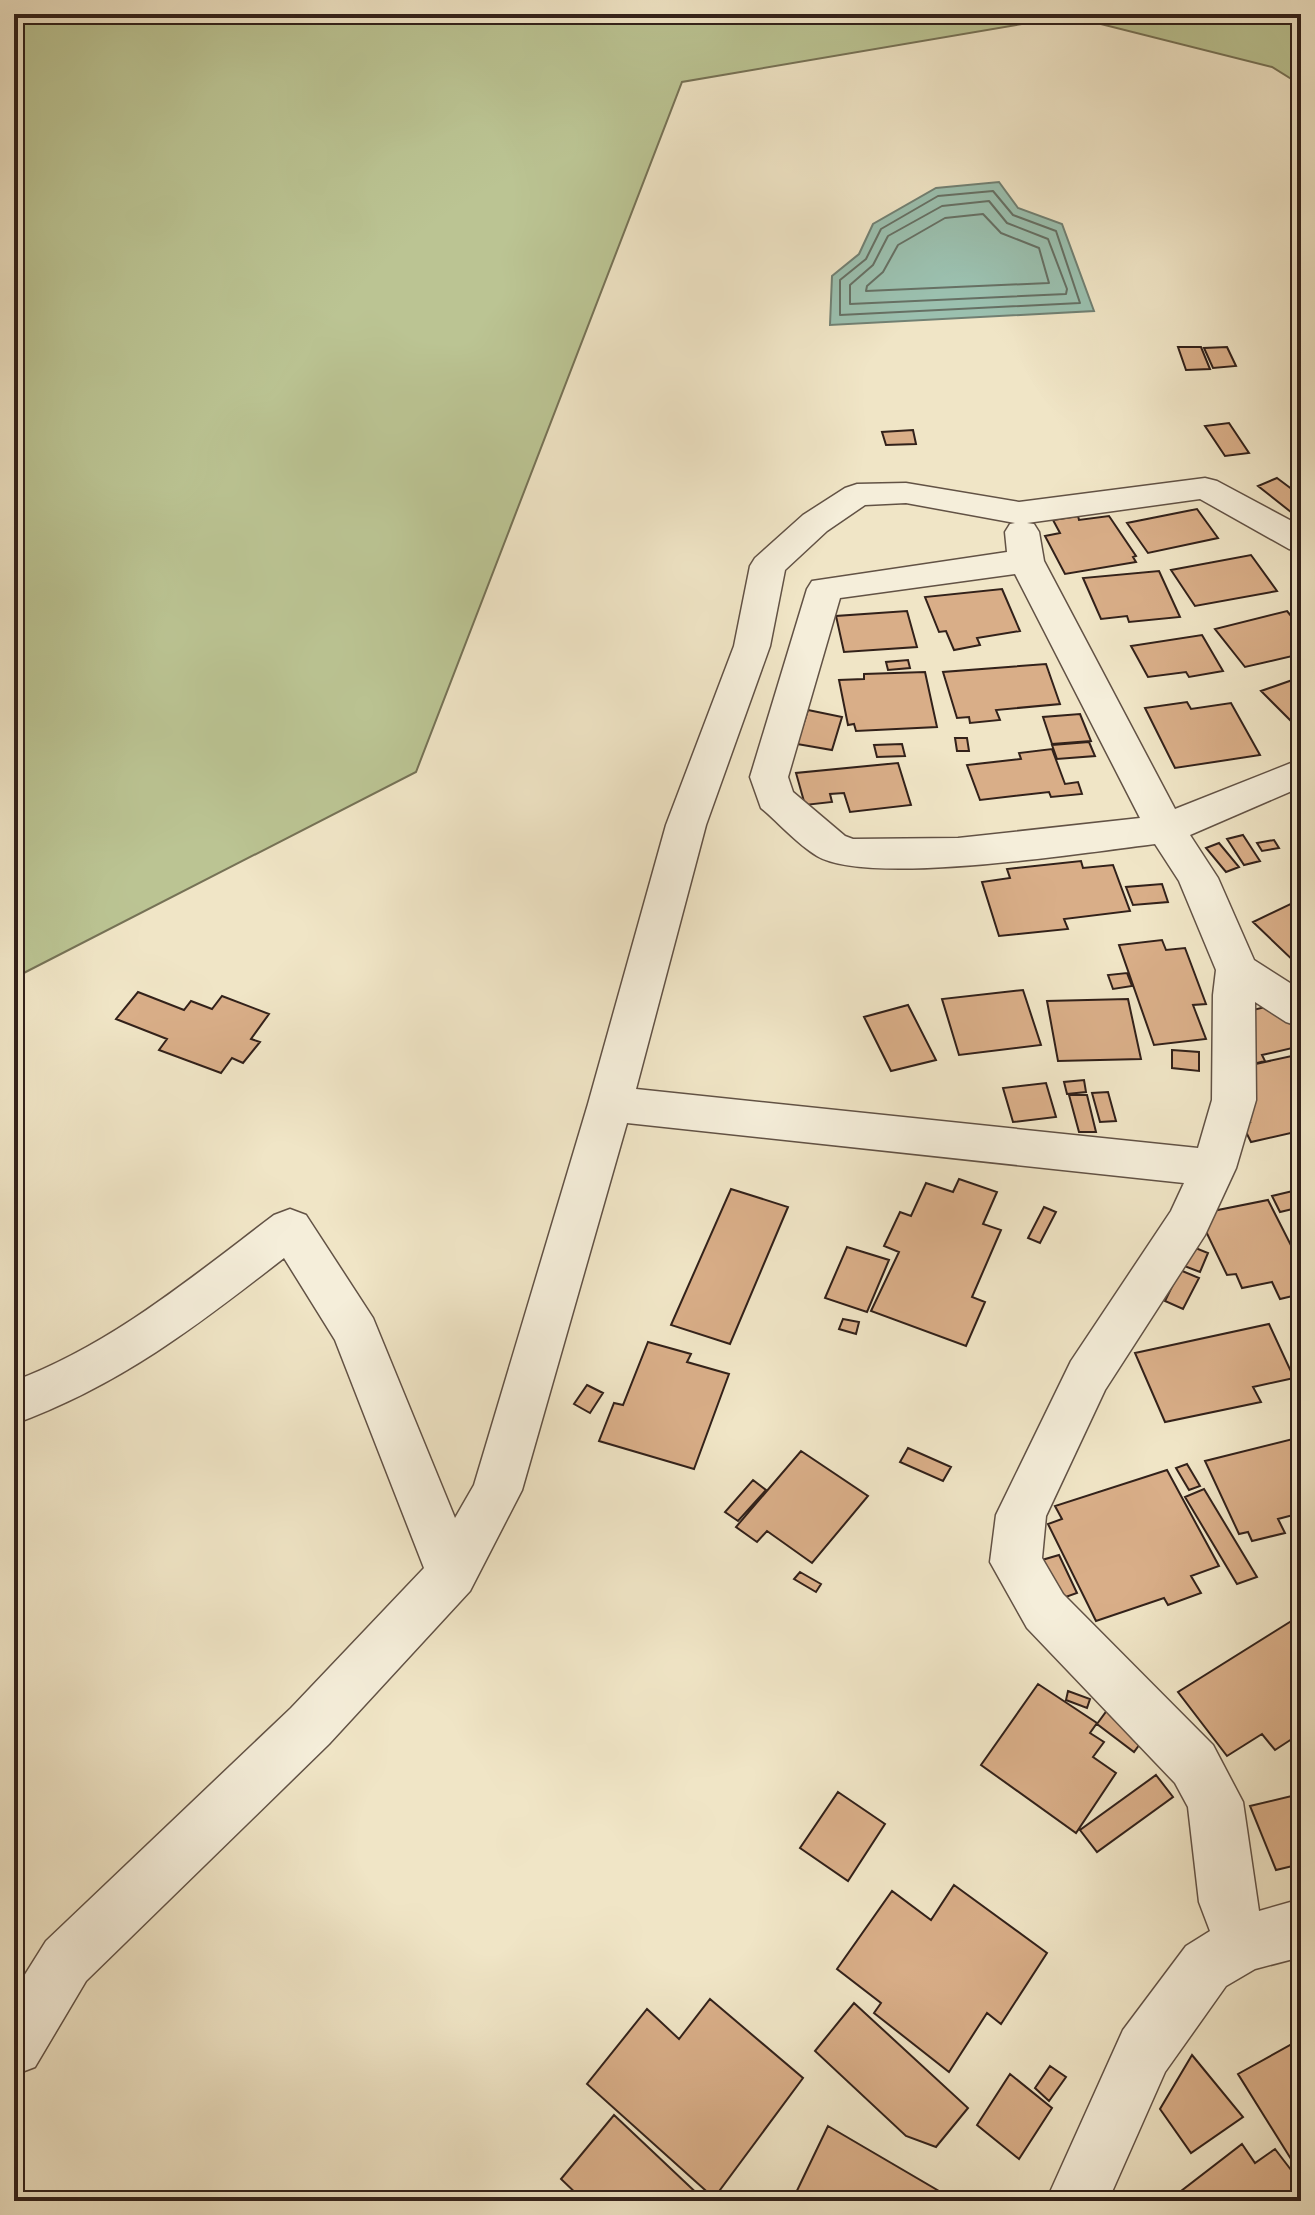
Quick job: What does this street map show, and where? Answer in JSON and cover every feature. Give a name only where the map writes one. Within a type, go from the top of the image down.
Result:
[{"type":"street","points":[[14,2046],[66,1961],[310,1726],[452,1574],[497,1490],[610,1104],[686,825],[752,646],[768,566],[815,523],[857,495],[906,493],[1019,513],[1205,488],[1301,541]]},
{"type":"street","points":[[1019,513],[1026,561],[1166,829],[1198,878],[1237,970],[1234,995],[1234,1100],[1214,1168],[1189,1222],[1088,1376],[1021,1515],[1016,1562],[1045,1611],[1194,1764],[1215,1802],[1227,1902],[1244,1944]]},
{"type":"street","points":[[1026,561],[825,589],[769,777],[775,798],[831,846],[851,853],[958,852],[1166,829],[1301,772]]},
{"type":"street","points":[[1237,970],[1301,1011]]},
{"type":"street","points":[[610,1104],[1214,1168]]},
{"type":"street","points":[[14,1403],[37,1395],[141,1341],[290,1228],[356,1332],[452,1574]]},
{"type":"street","points":[[1077,2201],[1144,2051],[1206,1966],[1244,1944],[1301,1928]]},
{"type":"shaded area","points":[[14,14],[1301,14],[1301,85],[1272,67],[1069,16],[682,82],[416,772],[14,978]]},
{"type":"water","points":[[999,182],[1018,208],[1062,224],[1094,311],[830,325],[832,276],[859,254],[873,224],[936,188]]},
{"type":"building","points":[[1178,347],[1201,347],[1210,369],[1186,370]]},
{"type":"building","points":[[1227,347],[1236,366],[1213,368],[1204,348]]},
{"type":"building","points":[[1229,423],[1249,453],[1225,456],[1205,426]]},
{"type":"building","points":[[913,430],[916,444],[886,445],[882,432]]},
{"type":"building","points":[[1277,478],[1301,496],[1301,520],[1258,486]]},
{"type":"building","points":[[1197,509],[1218,538],[1148,553],[1127,523]]},
{"type":"building","points":[[1078,516],[1079,520],[1109,516],[1136,556],[1133,557],[1136,562],[1065,574],[1045,536],[1060,533],[1053,520]]},
{"type":"building","points":[[1251,555],[1277,591],[1195,606],[1171,570]]},
{"type":"building","points":[[1159,571],[1180,617],[1129,622],[1127,616],[1101,619],[1083,578]]},
{"type":"building","points":[[1002,589],[1020,631],[977,638],[980,645],[954,650],[946,631],[939,632],[925,597]]},
{"type":"building","points":[[907,611],[917,647],[844,652],[836,616]]},
{"type":"building","points":[[1287,611],[1301,628],[1301,654],[1245,667],[1215,629]]},
{"type":"building","points":[[1202,635],[1223,671],[1189,677],[1186,672],[1148,677],[1131,646]]},
{"type":"building","points":[[908,660],[910,668],[888,670],[886,662]]},
{"type":"building","points":[[1046,664],[1060,704],[996,710],[1000,720],[970,723],[969,717],[957,718],[943,672]]},
{"type":"building","points":[[925,672],[937,727],[856,731],[854,724],[848,725],[839,680],[864,679],[864,674]]},
{"type":"building","points":[[1301,677],[1301,731],[1261,691]]},
{"type":"building","points":[[1187,702],[1191,709],[1231,703],[1260,755],[1175,768],[1145,708]]},
{"type":"building","points":[[808,710],[842,717],[832,750],[797,744]]},
{"type":"building","points":[[1080,714],[1091,741],[1052,744],[1043,717]]},
{"type":"building","points":[[955,738],[967,738],[969,751],[957,751]]},
{"type":"building","points":[[1089,742],[1095,756],[1057,759],[1052,745]]},
{"type":"building","points":[[902,744],[905,756],[877,757],[874,745]]},
{"type":"building","points":[[1052,749],[1065,784],[1078,782],[1082,794],[1051,797],[1049,792],[980,800],[967,765],[1021,759],[1019,753]]},
{"type":"building","points":[[898,763],[911,805],[850,812],[844,793],[830,794],[832,802],[805,805],[796,773]]},
{"type":"building","points":[[1243,835],[1260,861],[1244,865],[1227,839]]},
{"type":"building","points":[[1274,840],[1279,848],[1262,851],[1257,843]]},
{"type":"building","points":[[1219,843],[1239,867],[1226,872],[1206,848]]},
{"type":"building","points":[[1081,861],[1083,868],[1113,865],[1130,911],[1064,919],[1068,929],[999,936],[982,882],[1010,878],[1007,869]]},
{"type":"building","points":[[1162,884],[1168,902],[1133,905],[1126,887]]},
{"type":"building","points":[[1301,899],[1301,968],[1253,922]]},
{"type":"building","points":[[1162,940],[1166,950],[1185,948],[1206,1004],[1193,1005],[1206,1039],[1154,1045],[1119,945]]},
{"type":"building","points":[[1127,973],[1132,986],[1113,989],[1108,975]]},
{"type":"building","points":[[1023,990],[1041,1045],[959,1055],[942,999]]},
{"type":"building","points":[[138,992],[184,1010],[191,1001],[212,1009],[222,996],[269,1014],[251,1039],[260,1042],[243,1063],[232,1058],[221,1073],[159,1050],[167,1039],[116,1019]]},
{"type":"building","points":[[1128,999],[1141,1059],[1058,1061],[1047,1001]]},
{"type":"building","points":[[1278,1004],[1301,1031],[1301,1046],[1262,1055],[1265,1061],[1249,1065],[1244,1012]]},
{"type":"building","points":[[908,1005],[936,1060],[891,1071],[864,1017]]},
{"type":"building","points":[[1172,1050],[1199,1052],[1199,1071],[1172,1068]]},
{"type":"building","points":[[1301,1054],[1301,1136],[1295,1132],[1251,1142],[1242,1124],[1250,1122],[1239,1104],[1242,1067]]},
{"type":"building","points":[[1084,1080],[1086,1092],[1067,1094],[1064,1082]]},
{"type":"building","points":[[1046,1083],[1056,1117],[1013,1122],[1003,1088]]},
{"type":"building","points":[[1108,1092],[1116,1121],[1100,1122],[1092,1093]]},
{"type":"building","points":[[1069,1095],[1087,1095],[1096,1132],[1079,1132]]},
{"type":"building","points":[[959,1179],[997,1192],[983,1224],[1001,1230],[972,1297],[985,1302],[966,1346],[871,1311],[899,1252],[884,1246],[900,1212],[911,1216],[926,1183],[953,1192]]},
{"type":"building","points":[[731,1189],[788,1207],[730,1344],[671,1325]]},
{"type":"building","points":[[1301,1189],[1301,1207],[1280,1212],[1272,1196]]},
{"type":"building","points":[[1268,1200],[1301,1265],[1301,1294],[1280,1299],[1272,1282],[1242,1288],[1236,1274],[1227,1275],[1200,1219],[1208,1212]]},
{"type":"building","points":[[1044,1207],[1056,1212],[1040,1243],[1028,1238]]},
{"type":"building","points":[[1188,1245],[1208,1253],[1200,1272],[1179,1264]]},
{"type":"building","points":[[847,1247],[889,1260],[867,1312],[825,1298]]},
{"type":"building","points":[[1180,1270],[1199,1278],[1183,1309],[1165,1301]]},
{"type":"building","points":[[843,1319],[859,1322],[856,1334],[839,1329]]},
{"type":"building","points":[[1269,1324],[1294,1378],[1253,1387],[1261,1402],[1165,1422],[1135,1353]]},
{"type":"building","points":[[648,1342],[691,1354],[687,1362],[729,1374],[694,1469],[599,1441],[614,1403],[623,1405]]},
{"type":"building","points":[[587,1385],[603,1393],[590,1413],[574,1404]]},
{"type":"building","points":[[1301,1437],[1301,1513],[1278,1519],[1285,1533],[1252,1541],[1248,1532],[1239,1534],[1205,1461]]},
{"type":"building","points":[[908,1448],[951,1467],[943,1481],[900,1462]]},
{"type":"building","points":[[801,1451],[868,1496],[812,1563],[767,1531],[757,1542],[736,1527]]},
{"type":"building","points":[[1187,1464],[1200,1486],[1189,1490],[1176,1468]]},
{"type":"building","points":[[1167,1470],[1219,1566],[1191,1576],[1201,1593],[1168,1605],[1164,1598],[1096,1621],[1048,1524],[1062,1519],[1055,1506]]},
{"type":"building","points":[[753,1480],[766,1490],[738,1521],[725,1512]]},
{"type":"building","points":[[1204,1489],[1257,1577],[1237,1584],[1185,1497]]},
{"type":"building","points":[[1059,1555],[1077,1593],[1060,1599],[1042,1560]]},
{"type":"building","points":[[800,1572],[821,1584],[816,1592],[794,1579]]},
{"type":"building","points":[[1301,1615],[1301,1733],[1275,1750],[1262,1734],[1227,1756],[1178,1692]]},
{"type":"building","points":[[1038,1684],[1097,1723],[1090,1733],[1104,1742],[1093,1757],[1116,1773],[1076,1833],[981,1765]]},
{"type":"building","points":[[1068,1691],[1090,1699],[1087,1708],[1066,1700]]},
{"type":"building","points":[[1108,1709],[1145,1737],[1134,1752],[1097,1724]]},
{"type":"building","points":[[1156,1775],[1173,1797],[1097,1852],[1080,1830]]},
{"type":"building","points":[[838,1792],[885,1824],[848,1881],[800,1848]]},
{"type":"building","points":[[1300,1794],[1301,1864],[1276,1870],[1250,1806]]},
{"type":"building","points":[[954,1885],[1047,1953],[1001,2024],[987,2013],[949,2072],[874,2013],[881,2003],[837,1969],[892,1891],[931,1920]]},
{"type":"building","points":[[710,1999],[803,2078],[714,2198],[587,2084],[647,2009],[679,2039]]},
{"type":"building","points":[[854,2003],[968,2108],[936,2147],[906,2136],[815,2051]]},
{"type":"building","points":[[1301,2039],[1301,2164],[1296,2167],[1238,2074]]},
{"type":"building","points":[[1192,2055],[1243,2117],[1191,2153],[1160,2109]]},
{"type":"building","points":[[1050,2066],[1066,2077],[1049,2101],[1035,2088]]},
{"type":"building","points":[[1010,2074],[1052,2108],[1019,2159],[977,2125]]},
{"type":"building","points":[[614,2115],[705,2201],[584,2201],[561,2179]]},
{"type":"building","points":[[828,2126],[956,2201],[792,2201]]},
{"type":"building","points":[[1242,2144],[1255,2163],[1275,2149],[1301,2183],[1301,2201],[1174,2201],[1172,2198]]}]
